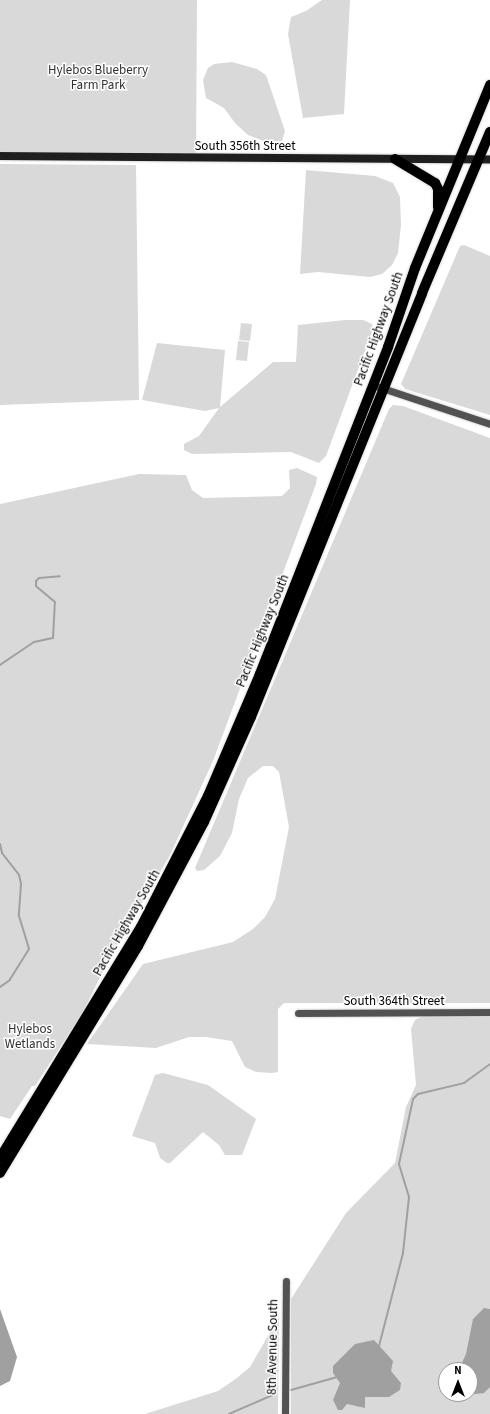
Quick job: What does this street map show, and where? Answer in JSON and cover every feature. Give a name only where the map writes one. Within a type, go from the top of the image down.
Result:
[{"type":"main road","name":"Pacific Highway South","points":[[0,1158],[124,956],[186,843],[255,687],[373,385],[400,308],[490,85]]},
{"type":"main road","name":"Pacific Highway South","points":[[0,1173],[138,946],[204,822],[251,717],[383,389],[490,132]]},
{"type":"main road","name":"South 356th Street","points":[[0,156],[490,159]]},
{"type":"main road","points":[[395,159],[435,183],[438,189],[437,215]]},
{"type":"street","points":[[373,385],[490,424]]},
{"type":"street","name":"South 364th Street","points":[[298,1013],[490,1012]]},
{"type":"street","name":"8th Avenue South","points":[[284,1414],[286,1281]]},
{"type":"green space","name":"Hylebos Blueberry Farm Park","points":[[0,0],[197,0],[196,157],[0,156]]},
{"type":"green space","points":[[322,0],[350,0],[344,114],[303,118],[288,34],[291,17],[306,11]]},
{"type":"green space","points":[[232,62],[257,69],[266,75],[285,131],[282,141],[266,142],[248,135],[235,123],[224,108],[206,98],[203,80],[208,68],[214,64]]},
{"type":"green space","points":[[0,164],[136,165],[139,400],[0,405]]},
{"type":"green space","points":[[306,170],[375,176],[393,183],[400,197],[401,225],[398,253],[392,265],[382,274],[370,277],[318,272],[300,274]]},
{"type":"green space","points":[[464,245],[490,256],[490,415],[405,389],[401,384],[460,246]]},
{"type":"green space","points":[[345,320],[363,320],[372,324],[373,329],[326,456],[319,463],[291,452],[192,454],[184,450],[184,444],[199,436],[219,408],[205,411],[142,400],[157,343],[225,350],[220,407],[273,362],[296,362],[298,325]]},
{"type":"green space","points":[[241,323],[252,324],[250,341],[239,340]]},
{"type":"green space","points":[[238,341],[249,342],[247,361],[236,360]]},
{"type":"green space","points":[[393,405],[403,406],[490,438],[490,1003],[284,1003],[278,1009],[278,1072],[272,1073],[256,1072],[245,1067],[232,1041],[206,1037],[189,1037],[156,1048],[87,1044],[143,964],[233,942],[253,929],[265,917],[275,899],[289,827],[279,772],[273,766],[263,766],[248,778],[239,799],[232,833],[220,856],[204,870],[197,871],[195,868],[389,409]]},
{"type":"green space","name":"Hylebos Wetlands","points":[[297,468],[317,477],[316,484],[213,761],[170,855],[107,963],[83,1012],[35,1086],[32,1086],[10,1119],[0,1116],[0,504],[139,474],[186,475],[192,490],[203,498],[282,496],[290,488],[289,470]]},
{"type":"green space","points":[[490,1015],[490,1414],[291,1414],[291,1299],[346,1213],[395,1163],[406,1107],[416,1085],[411,1029],[415,1020],[423,1016]]},
{"type":"green space","points":[[163,1073],[208,1085],[256,1119],[242,1155],[225,1155],[219,1145],[203,1132],[170,1163],[167,1163],[160,1158],[155,1143],[132,1136],[155,1075]]},
{"type":"green space","points":[[279,1317],[278,1414],[145,1414],[218,1391],[237,1378],[250,1367]]},
{"type":"shaded area","points":[[484,1308],[490,1309],[490,1387],[484,1393],[478,1394],[478,1362],[462,1362],[466,1354],[473,1319]]},
{"type":"shaded area","points":[[0,1309],[17,1357],[10,1381],[0,1386]]},
{"type":"shaded area","points":[[374,1340],[393,1361],[391,1371],[401,1383],[400,1390],[389,1397],[365,1397],[365,1408],[347,1404],[342,1410],[338,1410],[333,1400],[340,1383],[333,1373],[333,1366],[355,1344]]},
{"type":"waterway","points":[[0,665],[34,642],[53,638],[55,602],[36,586],[36,581],[39,578],[60,576]]},
{"type":"waterway","points":[[0,844],[2,853],[19,875],[21,884],[19,916],[29,949],[10,980],[0,987]]},
{"type":"waterway","points":[[379,1346],[403,1253],[409,1197],[399,1164],[413,1099],[418,1094],[464,1083],[490,1064]]},
{"type":"waterway","points":[[291,1390],[337,1377]]},
{"type":"waterway","points":[[229,1414],[275,1394]]}]
